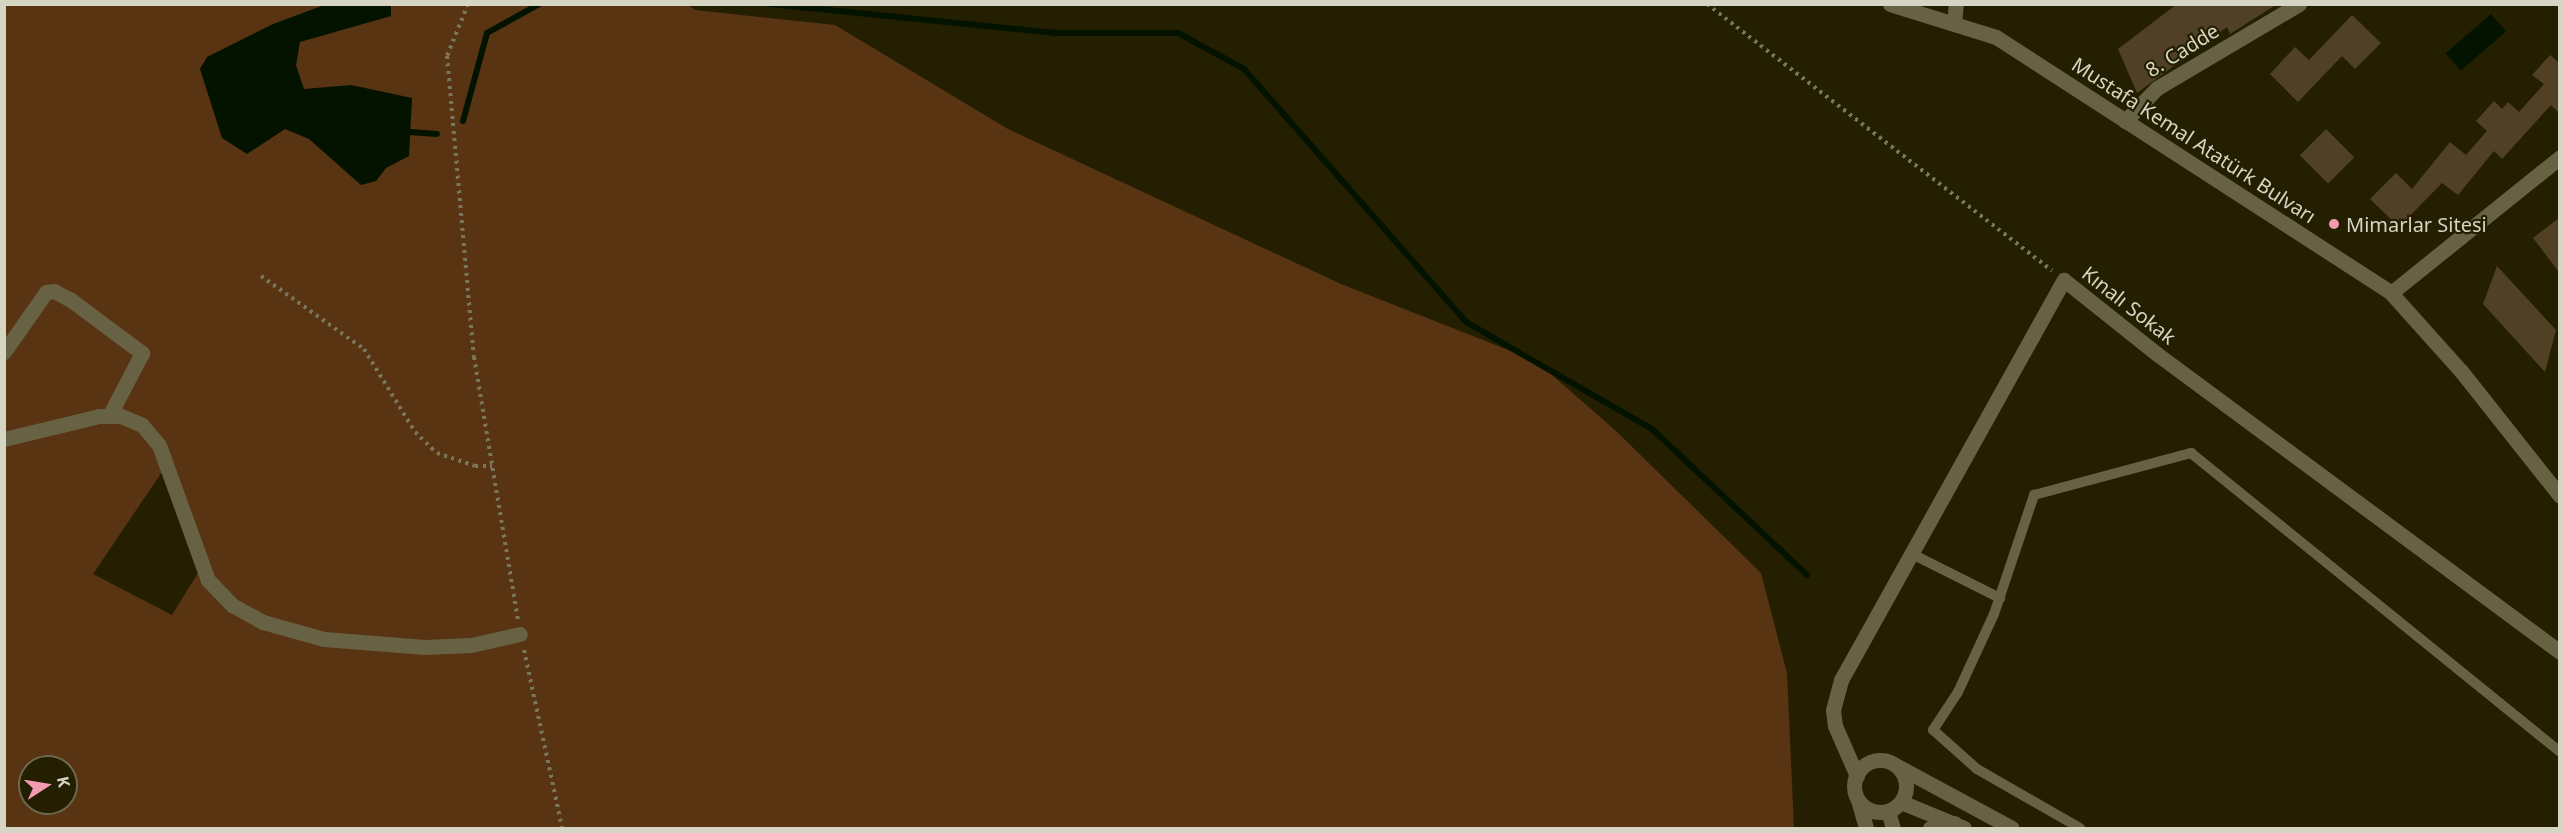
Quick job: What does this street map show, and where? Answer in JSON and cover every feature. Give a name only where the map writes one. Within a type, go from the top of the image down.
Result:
[{"type":"street","name":"Mustafa Kemal Atatürk Bulvarı","points":[[1890,4],[1954,22],[1996,37],[2391,293],[2461,371],[2559,495]]},
{"type":"street","points":[[1954,22],[1956,4]]},
{"type":"street","name":"8. Cadde","points":[[2125,121],[2157,88],[2299,4]]},
{"type":"street","points":[[2391,293],[2559,157]]},
{"type":"street","name":"Kınalı Sokak","points":[[1857,776],[1835,726],[1835,696],[1910,553],[2064,280],[2157,354],[2559,652]]},
{"type":"street","points":[[4,352],[46,292],[54,291],[71,300],[142,353],[109,416]]},
{"type":"street","points":[[4,439],[109,416],[142,425],[159,445],[208,580],[232,605],[262,622],[324,639],[425,647],[471,645],[520,634]]},
{"type":"street","points":[[1866,828],[1858,800],[1857,776],[1877,761],[1894,764],[2012,828]]},
{"type":"street","points":[[1858,800],[1871,811],[1888,811],[1901,802],[1906,786],[1894,764]]},
{"type":"street","points":[[1901,802],[1959,826]]},
{"type":"street","points":[[1888,811],[1893,828]]},
{"type":"street","points":[[1930,828],[1959,826]]},
{"type":"lane","points":[[2080,828],[1977,769],[1933,730],[1958,692],[2000,598],[2034,495],[2191,453],[2559,752]]},
{"type":"lane","points":[[1910,553],[2000,598]]},
{"type":"path","points":[[468,4],[447,56],[474,357],[520,634],[562,828]]},
{"type":"path","points":[[1707,4],[2064,280]]},
{"type":"path","points":[[261,276],[364,349],[415,432],[437,453],[475,466],[492,466]]},
{"type":"shaded area","points":[[327,4],[391,5],[391,16],[300,42],[296,65],[304,89],[351,85],[412,98],[409,156],[386,168],[376,181],[361,185],[309,139],[285,129],[247,154],[222,138],[200,69],[207,57],[273,24]]},
{"type":"shaded area","points":[[687,4],[695,10],[835,25],[1008,129],[1341,284],[1536,361],[1615,430],[1761,573],[1787,673],[1794,828],[5,828],[5,5]],"holes":[[[166,466],[201,568],[172,615],[93,574]]]},
{"type":"shaded area","points":[[2491,14],[2506,31],[2461,71],[2446,53]]},
{"type":"building","points":[[2177,4],[2277,4],[2230,34],[2227,27],[2137,93],[2118,49]]},
{"type":"building","points":[[2352,15],[2381,43],[2355,69],[2342,56],[2298,102],[2270,74],[2295,47],[2309,60]]},
{"type":"building","points":[[2550,55],[2559,63],[2559,113],[2551,105],[2502,159],[2494,151],[2458,195],[2442,183],[2399,227],[2370,199],[2396,173],[2412,189],[2450,142],[2466,155],[2487,131],[2476,121],[2494,101],[2502,109],[2508,102],[2519,112],[2544,84],[2532,75]]},
{"type":"building","points":[[2326,129],[2354,157],[2328,183],[2300,155]]},
{"type":"building","points":[[2559,218],[2559,272],[2533,238]]},
{"type":"building","points":[[2497,266],[2556,330],[2545,372],[2483,304]]},
{"type":"waterway","points":[[463,121],[487,33],[539,4]]},
{"type":"waterway","points":[[770,4],[1054,33],[1178,33],[1244,69],[1466,322],[1652,429],[1807,575]]},
{"type":"waterway","points":[[410,132],[437,134]]},
{"type":"place","name":"Mimarlar Sitesi","points":[[2334,224]]}]
